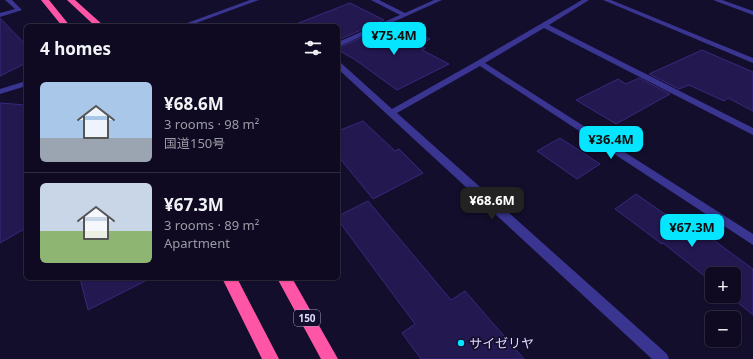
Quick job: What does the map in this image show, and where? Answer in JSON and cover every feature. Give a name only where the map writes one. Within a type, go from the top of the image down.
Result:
[{"type":"highway","points":[[45,0],[64,24]]},
{"type":"highway","points":[[71,0],[98,24]]},
{"type":"highway","points":[[230,280],[271,359]]},
{"type":"highway","name":"150","points":[[285,280],[330,359]]},
{"type":"street","points":[[0,15],[19,10],[8,0]]},
{"type":"street","points":[[188,24],[256,0]]},
{"type":"street","points":[[374,0],[405,15]]},
{"type":"street","points":[[340,44],[439,0]]},
{"type":"street","points":[[391,113],[480,63],[586,0]]},
{"type":"street","points":[[606,0],[753,62]]},
{"type":"street","points":[[716,0],[753,13]]},
{"type":"street","points":[[544,25],[753,132]]},
{"type":"street","points":[[480,63],[753,240]]},
{"type":"street","points":[[340,67],[662,359]]},
{"type":"street","points":[[0,92],[24,84]]},
{"type":"building","points":[[350,3],[384,20],[340,39],[340,24],[296,24]]},
{"type":"building","points":[[0,18],[24,43],[24,64],[0,76]]},
{"type":"building","points":[[392,24],[399,28],[402,26],[430,39],[419,45],[425,48],[422,50],[449,64],[397,90],[354,59],[340,51],[340,47]]},
{"type":"building","points":[[702,50],[753,72],[753,111],[728,98],[724,101],[689,85],[679,89],[649,74]]},
{"type":"building","points":[[639,78],[670,94],[616,124],[576,100],[618,79],[626,84]]},
{"type":"building","points":[[0,103],[24,105],[24,229],[0,243]]},
{"type":"building","points":[[363,121],[395,151],[399,149],[423,173],[373,199],[340,158],[340,130]]},
{"type":"building","points":[[560,138],[600,164],[577,179],[537,151]]},
{"type":"building","points":[[636,194],[695,235],[701,231],[753,269],[753,315],[738,303],[741,303],[741,267],[705,267],[705,276],[663,243],[662,244],[615,209]]},
{"type":"building","points":[[368,201],[451,300],[465,291],[524,359],[421,359],[402,333],[415,324],[340,223],[340,215]]},
{"type":"building","points":[[80,280],[147,280],[88,310]]},
{"type":"place","name":"サイゼリヤ","points":[[461,343]]}]
